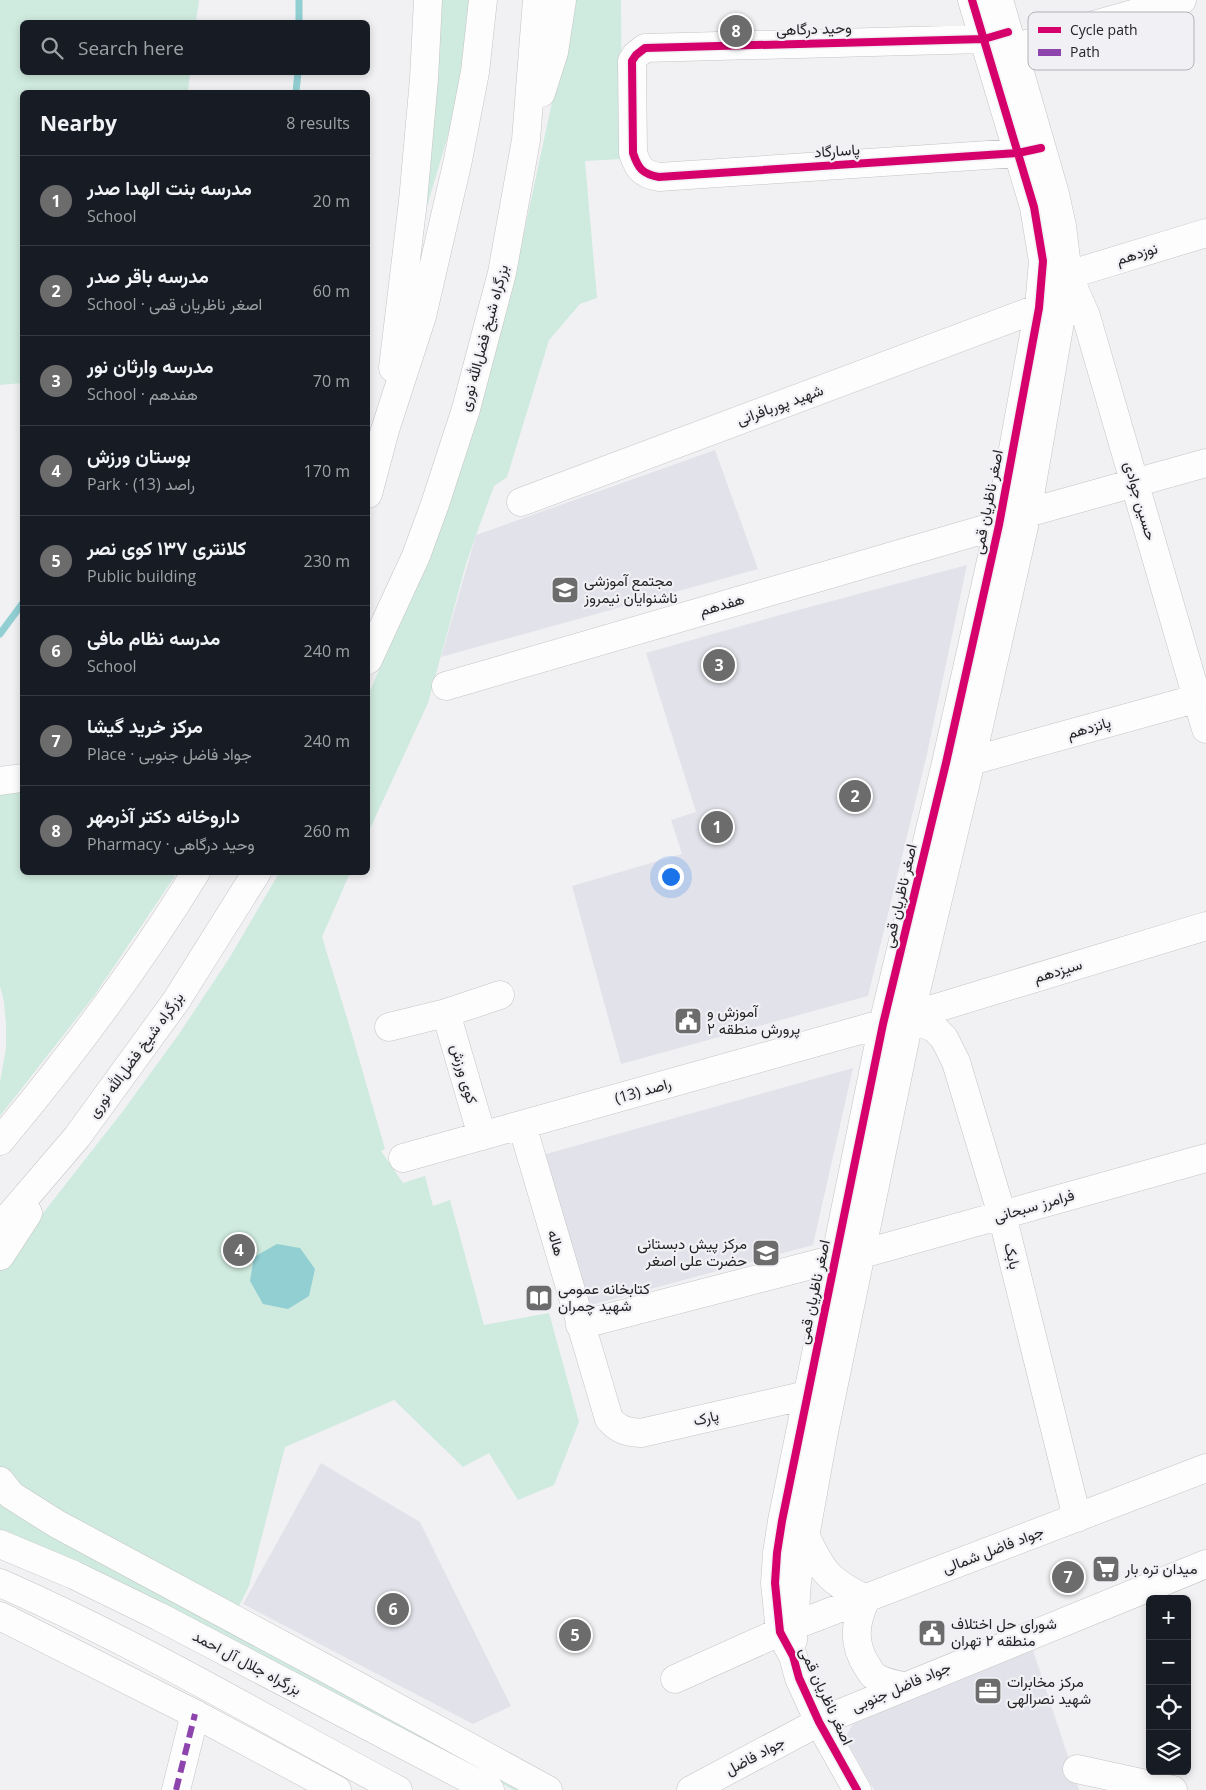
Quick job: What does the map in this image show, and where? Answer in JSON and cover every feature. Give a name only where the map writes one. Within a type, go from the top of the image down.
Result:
[{"type":"main road","points":[[370,461],[385,430],[413,200],[424,79],[428,0]]},
{"type":"main road","points":[[370,486],[385,430],[422,316],[454,178],[475,72],[483,0]]},
{"type":"main road","name":"بزرگراه شیخ فضل‌الله نوری","points":[[370,656],[416,556],[435,504],[466,409],[502,273],[526,140],[537,0]]},
{"type":"main road","points":[[526,140],[554,52],[562,0]]},
{"type":"main road","name":"اصغر ناظریان قمی","points":[[972,0],[1002,40]]},
{"type":"main road","name":"اصغر ناظریان قمی","points":[[787,1629],[826,1422],[910,1016],[959,762],[1043,280],[1043,261],[1034,207],[1029,150],[1002,40],[999,0]]},
{"type":"main road","name":"وحید درگاهی","points":[[1128,12],[1182,0]]},
{"type":"main road","name":"وحید درگاهی","points":[[659,177],[648,175],[642,170],[636,163],[633,153],[632,61],[645,48],[1002,40],[1028,34]]},
{"type":"main road","name":"اصغر ناظریان قمی","points":[[856,1790],[819,1722],[799,1678],[774,1583],[777,1554],[807,1395],[883,1024],[959,762],[1027,513],[1068,274],[1067,255],[1055,194],[1029,150]]},
{"type":"main road","name":"پاسارگاد","points":[[659,177],[1029,150]]},
{"type":"main road","name":"نوزدهم","points":[[1068,274],[1206,234]]},
{"type":"main road","points":[[1039,308],[1068,274]]},
{"type":"main road","name":"حسین جوادی","points":[[1068,274],[1086,316],[1134,483],[1201,697],[1206,730]]},
{"type":"main road","name":"شهید پوربافرانی","points":[[521,502],[1039,308]]},
{"type":"main road","points":[[1027,513],[1206,463]]},
{"type":"main road","name":"هفدهم","points":[[446,686],[999,525],[1027,513]]},
{"type":"main road","name":"پانزدهم","points":[[959,762],[1201,697]]},
{"type":"main road","points":[[0,781],[20,778]]},
{"type":"main road","points":[[0,1141],[39,1094],[125,980],[175,907],[194,875]]},
{"type":"main road","name":"بزرگراه شیخ فضل‌الله نوری","points":[[0,1227],[77,1137],[176,1001],[255,875]]},
{"type":"main road","name":"سیزدهم","points":[[883,1024],[1206,926]]},
{"type":"main road","points":[[389,1027],[446,1013],[500,995]]},
{"type":"main road","name":"کوی ورزش","points":[[446,1013],[482,1136]]},
{"type":"main road","name":"بابک","points":[[910,1016],[935,1029],[951,1049],[1002,1215],[1077,1518]]},
{"type":"main road","name":"راصد (13)","points":[[403,1158],[883,1024]]},
{"type":"main road","name":"هاله","points":[[522,1125],[608,1420]]},
{"type":"main road","points":[[0,1256],[77,1137]]},
{"type":"main road","name":"فرامرز سبحانی","points":[[835,1259],[862,1254],[1206,1158]]},
{"type":"main road","points":[[580,1325],[835,1259]]},
{"type":"main road","name":"پارک","points":[[608,1420],[617,1428],[628,1432],[641,1433],[807,1395]]},
{"type":"main road","name":"جواد فاضل شمالی","points":[[787,1629],[1206,1468]]},
{"type":"main road","points":[[4,1488],[57,1524],[334,1672],[548,1790]]},
{"type":"main road","points":[[805,1535],[825,1572],[845,1589],[866,1599],[859,1615],[856,1631],[860,1656],[874,1676],[887,1683],[903,1686]]},
{"type":"main road","name":"بزرگراه جلال آل احمد","points":[[0,1544],[74,1575],[158,1616],[490,1790]]},
{"type":"main road","name":"جواد فاضل جنوبی","points":[[819,1722],[903,1686],[1206,1564]]},
{"type":"main road","points":[[0,1583],[48,1604],[161,1660],[398,1790]]},
{"type":"main road","points":[[0,1616],[195,1714],[337,1790]]},
{"type":"main road","points":[[675,1679],[787,1629]]},
{"type":"main road","points":[[176,1790],[195,1714]]},
{"type":"main road","name":"جواد فاضل","points":[[691,1790],[819,1722]]},
{"type":"main road","points":[[1077,1769],[1173,1790]]},
{"type":"shaded area","points":[[715,450],[758,569],[441,657],[476,535]]},
{"type":"shaded area","points":[[967,565],[927,754],[868,996],[621,1064],[572,886],[682,854],[671,820],[696,812],[646,653]]},
{"type":"shaded area","points":[[853,1068],[813,1245],[588,1306],[539,1156]]},
{"type":"shaded area","points":[[321,1463],[420,1522],[511,1706],[473,1724],[243,1604]]},
{"type":"shaded area","name":"مرکز مخابرات شهید نصرالهی","points":[[1033,1650],[1079,1790],[874,1790],[845,1738],[853,1724]]},
{"type":"green space","points":[[0,0],[199,0],[196,20],[20,20],[20,75],[190,75],[188,90],[20,90],[20,383],[0,385]]},
{"type":"green space","points":[[440,0],[471,0],[470,17],[452,122],[425,213]]},
{"type":"green space","points":[[574,0],[621,0],[622,159],[585,161],[597,298],[580,304],[549,340],[507,477],[494,486],[466,564],[428,703],[370,829],[370,691],[411,594],[464,456],[525,228]]},
{"type":"green space","points":[[20,785],[20,875],[176,875],[94,996],[0,1116],[0,1082],[6,1048],[6,1024],[0,986],[0,789]]},
{"type":"green space","points":[[278,875],[349,875],[322,937],[385,1149],[381,1151],[403,1183],[425,1176],[433,1206],[450,1200],[484,1325],[549,1313],[579,1422],[554,1485],[518,1500],[489,1453],[463,1467],[394,1400],[285,1447],[249,1586],[238,1608],[84,1529],[0,1471],[0,1268],[123,1111],[179,1034],[230,957]]},
{"type":"green space","points":[[0,1499],[531,1790],[514,1790],[99,1572],[0,1529]]},
{"type":"water","points":[[277,1244],[300,1248],[315,1269],[309,1296],[288,1309],[263,1304],[250,1281],[254,1257]]},
{"type":"waterway","points":[[299,0],[299,20]]},
{"type":"waterway","points":[[296,90],[298,75]]},
{"type":"waterway","points":[[0,634],[20,607]]},
{"type":"marked path","points":[[176,1790],[195,1714]]},
{"type":"cycle path","points":[[857,1790],[819,1722],[799,1678],[793,1656],[780,1632],[775,1583],[782,1521],[883,1024],[946,763],[999,525],[1039,308],[1043,261],[1034,207],[972,0]]},
{"type":"cycle path","points":[[1008,32],[984,39],[645,48],[632,61],[633,153],[642,170],[659,177],[1018,153],[1041,148]]},
{"type":"place","name":"داروخانه دکتر آذرمهر","points":[[736,31]]},
{"type":"place","name":"مجتمع آموزشی ناشنوایان نیمروز","points":[[565,590]]},
{"type":"place","name":"مدرسه وارثان نور","points":[[719,665]]},
{"type":"place","name":"مدرسه باقر صدر","points":[[855,796]]},
{"type":"place","name":"مدرسه بنت الهدا صدر","points":[[717,827]]},
{"type":"place","name":"آموزش و پرورش منطقه ۲","points":[[688,1021]]},
{"type":"place","name":"بوستان ورزش","points":[[239,1250]]},
{"type":"place","name":"مرکز پیش دبستانی حضرت علی اصغر","points":[[766,1253]]},
{"type":"place","name":"کتابخانه عمومی شهید چمران","points":[[539,1298]]},
{"type":"place","name":"میدان تره بار","points":[[1106,1569]]},
{"type":"place","name":"مرکز خرید گیشا","points":[[1068,1577]]},
{"type":"place","name":"مدرسه نظام مافی","points":[[393,1609]]},
{"type":"place","name":"شورای حل اختلاف منطقه ۲ تهران","points":[[932,1633]]},
{"type":"place","name":"کلانتری ۱۳۷ کوی نصر","points":[[575,1635]]},
{"type":"place","name":"مرکز مخابرات شهید نصرالهی","points":[[988,1691]]}]
